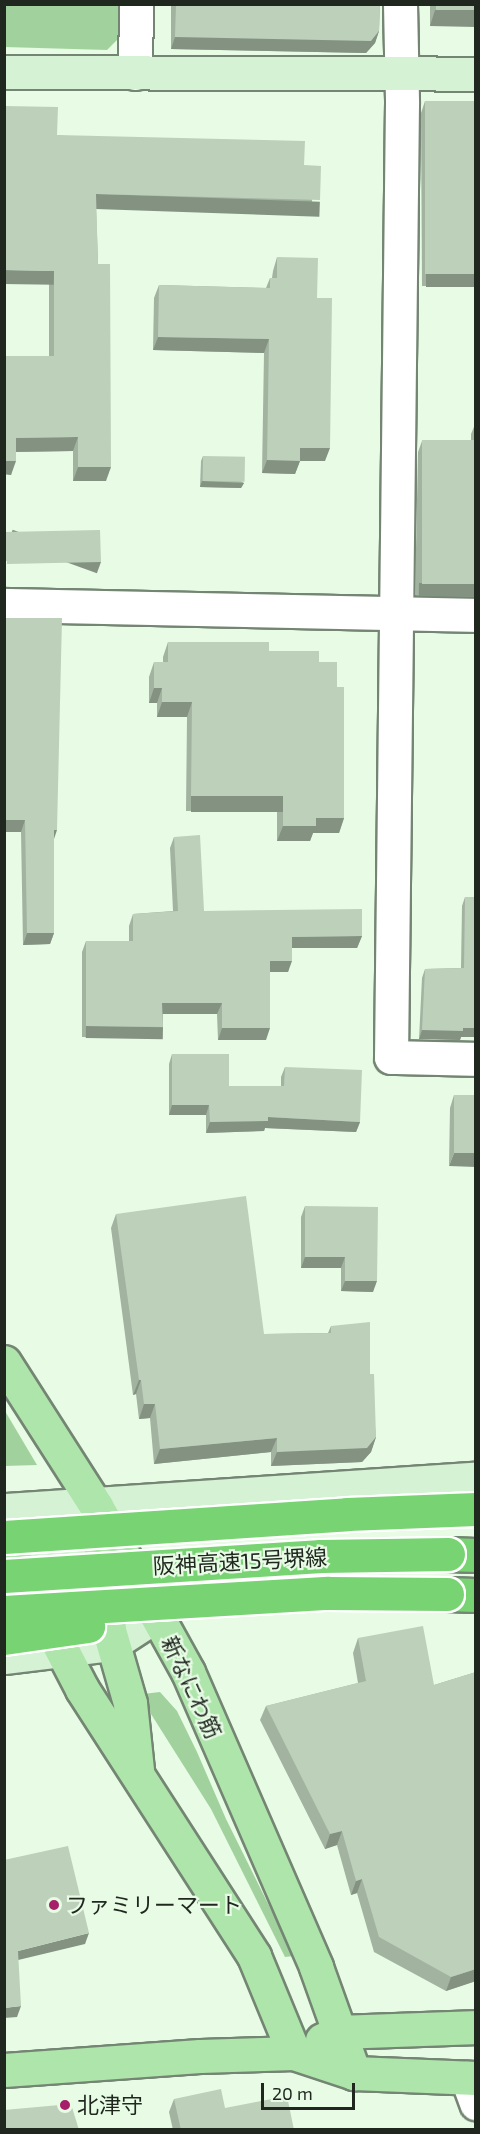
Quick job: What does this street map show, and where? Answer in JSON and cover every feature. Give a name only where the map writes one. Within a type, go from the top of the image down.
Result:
[{"type":"highway","points":[[4,1538],[347,1514],[476,1509]]},
{"type":"highway","name":"阪神高速15号堺線","points":[[4,1576],[321,1556],[476,1555]]},
{"type":"highway","points":[[4,1638],[328,1593]]},
{"type":"highway","name":"阪神高速15号堺線","points":[[4,1612],[328,1593],[476,1595]]},
{"type":"main road","name":"新なにわ筋","points":[[4,1362],[96,1506],[158,1614],[188,1672],[316,1967],[354,2073]]},
{"type":"main road","points":[[96,1506],[110,1631],[130,1702],[138,1778]]},
{"type":"main road","points":[[4,1538],[82,1689],[254,1956],[294,2053]]},
{"type":"main road","points":[[294,2053],[340,2032],[476,2027]]},
{"type":"main road","points":[[4,2070],[200,2056],[294,2053],[354,2073],[473,2086]]},
{"type":"street","points":[[135,73],[136,4]]},
{"type":"street","points":[[400,4],[391,1057],[476,1059]]},
{"type":"street","points":[[4,72],[476,74]]},
{"type":"street","points":[[4,605],[476,615]]},
{"type":"street","points":[[4,1510],[96,1506],[476,1479]]},
{"type":"street","points":[[4,1520],[158,1614]]},
{"type":"street","points":[[4,1657],[55,1637],[110,1631],[158,1614],[404,1600],[476,1604]]},
{"type":"street","points":[[4,1628],[55,1637]]},
{"type":"green space","points":[[5,4],[119,5],[119,38],[107,50],[5,47]]},
{"type":"green space","points":[[5,1411],[37,1465],[5,1466]]},
{"type":"green space","points":[[160,1692],[177,1711],[226,1819],[294,1956],[285,1957],[211,1809],[151,1714],[143,1694]]},
{"type":"building","points":[[176,4],[380,4],[379,31],[371,41],[175,37]]},
{"type":"building","points":[[436,4],[476,4],[476,10],[436,10]]},
{"type":"building","points":[[425,101],[476,101],[476,274],[425,274]]},
{"type":"building","points":[[4,106],[58,107],[57,135],[305,141],[304,165],[321,166],[320,200],[96,194],[98,264],[110,264],[111,467],[78,467],[78,437],[16,438],[16,461],[4,461],[4,356],[54,356],[54,271],[4,270]]},
{"type":"building","points":[[277,257],[318,258],[317,298],[332,298],[330,448],[300,448],[300,461],[267,460],[269,339],[158,337],[159,285],[270,288],[270,278],[277,278]]},
{"type":"building","points":[[422,440],[476,440],[476,584],[422,584]]},
{"type":"building","points":[[203,456],[245,457],[245,482],[203,481]]},
{"type":"building","points":[[100,530],[101,562],[7,564],[7,561],[4,561],[4,532]]},
{"type":"building","points":[[4,618],[62,618],[57,830],[54,830],[54,933],[27,933],[25,820],[4,820]]},
{"type":"building","points":[[168,642],[269,642],[269,651],[319,651],[319,662],[337,662],[337,687],[344,687],[344,818],[316,818],[316,826],[283,826],[283,796],[191,796],[192,702],[162,702],[162,688],[154,688],[154,662],[168,662]]},
{"type":"building","points":[[200,835],[204,911],[362,909],[362,936],[292,937],[292,961],[270,961],[270,1028],[222,1028],[222,1003],[162,1003],[163,1027],[86,1026],[86,941],[133,941],[133,914],[178,911],[174,837]]},
{"type":"building","points":[[465,897],[476,897],[476,1028],[463,1028],[463,1031],[422,1030],[425,969],[464,968]]},
{"type":"building","points":[[172,1054],[229,1054],[229,1086],[284,1086],[285,1067],[362,1070],[360,1122],[268,1117],[268,1121],[210,1122],[209,1105],[172,1105]]},
{"type":"building","points":[[454,1095],[476,1095],[476,1153],[454,1153]]},
{"type":"building","points":[[246,1196],[264,1334],[331,1333],[331,1326],[370,1322],[370,1374],[374,1374],[376,1437],[367,1448],[277,1452],[277,1438],[160,1449],[155,1404],[144,1404],[141,1380],[139,1380],[116,1214]]},
{"type":"building","points":[[305,1206],[378,1207],[377,1281],[345,1281],[345,1257],[305,1257]]},
{"type":"building","points":[[423,1626],[434,1685],[476,1672],[476,1969],[451,1977],[379,1937],[362,1879],[356,1881],[342,1831],[330,1834],[266,1706],[366,1681],[358,1638]]},
{"type":"building","points":[[68,1846],[89,1933],[18,1951],[21,2006],[4,2008],[4,1860]]},
{"type":"building","points":[[221,2089],[225,2108],[287,2096],[294,2130],[181,2130],[174,2099]]},
{"type":"building","points":[[71,2104],[79,2130],[4,2130],[4,2110]]},
{"type":"place","name":"ファミリーマート","points":[[54,1905]]},
{"type":"place","name":"北津守","points":[[65,2105]]}]
